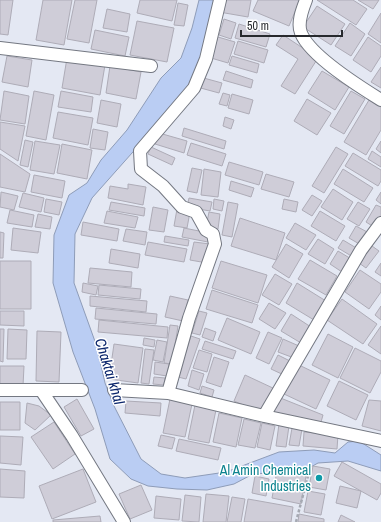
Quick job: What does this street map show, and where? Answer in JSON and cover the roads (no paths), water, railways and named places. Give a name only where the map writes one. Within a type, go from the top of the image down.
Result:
[{"type":"street","points":[[168,394],[189,318],[215,244],[213,234],[206,230],[196,212],[182,207],[163,186],[141,168],[140,151],[194,88],[206,59],[220,0]]},
{"type":"street","points":[[306,0],[301,15],[300,27],[304,38],[317,52],[347,78],[381,100]]},
{"type":"street","points":[[0,48],[151,66]]},
{"type":"street","points":[[264,416],[362,250],[381,223]]},
{"type":"street","points":[[0,390],[82,390]]},
{"type":"street","points":[[41,390],[72,436],[124,522]]},
{"type":"street","points":[[114,390],[168,394],[381,441]]},
{"type":"water","points":[[199,0],[216,0],[202,65],[184,92],[156,126],[92,198],[75,234],[74,283],[97,347],[105,383],[114,406],[141,459],[161,474],[185,478],[226,472],[279,452],[314,450],[335,453],[348,442],[359,441],[381,455],[381,471],[348,461],[318,463],[309,468],[277,469],[270,473],[253,474],[234,484],[207,490],[177,489],[148,486],[131,479],[110,459],[95,409],[73,352],[53,283],[54,235],[69,195],[87,183],[101,160],[127,130],[161,78],[181,58],[192,28]]},
{"type":"place","name":"Al Amin Chemical Industries","points":[[319,478]]},
{"type":"water label","name":"Chaktai khal","points":[[110,371]]}]
